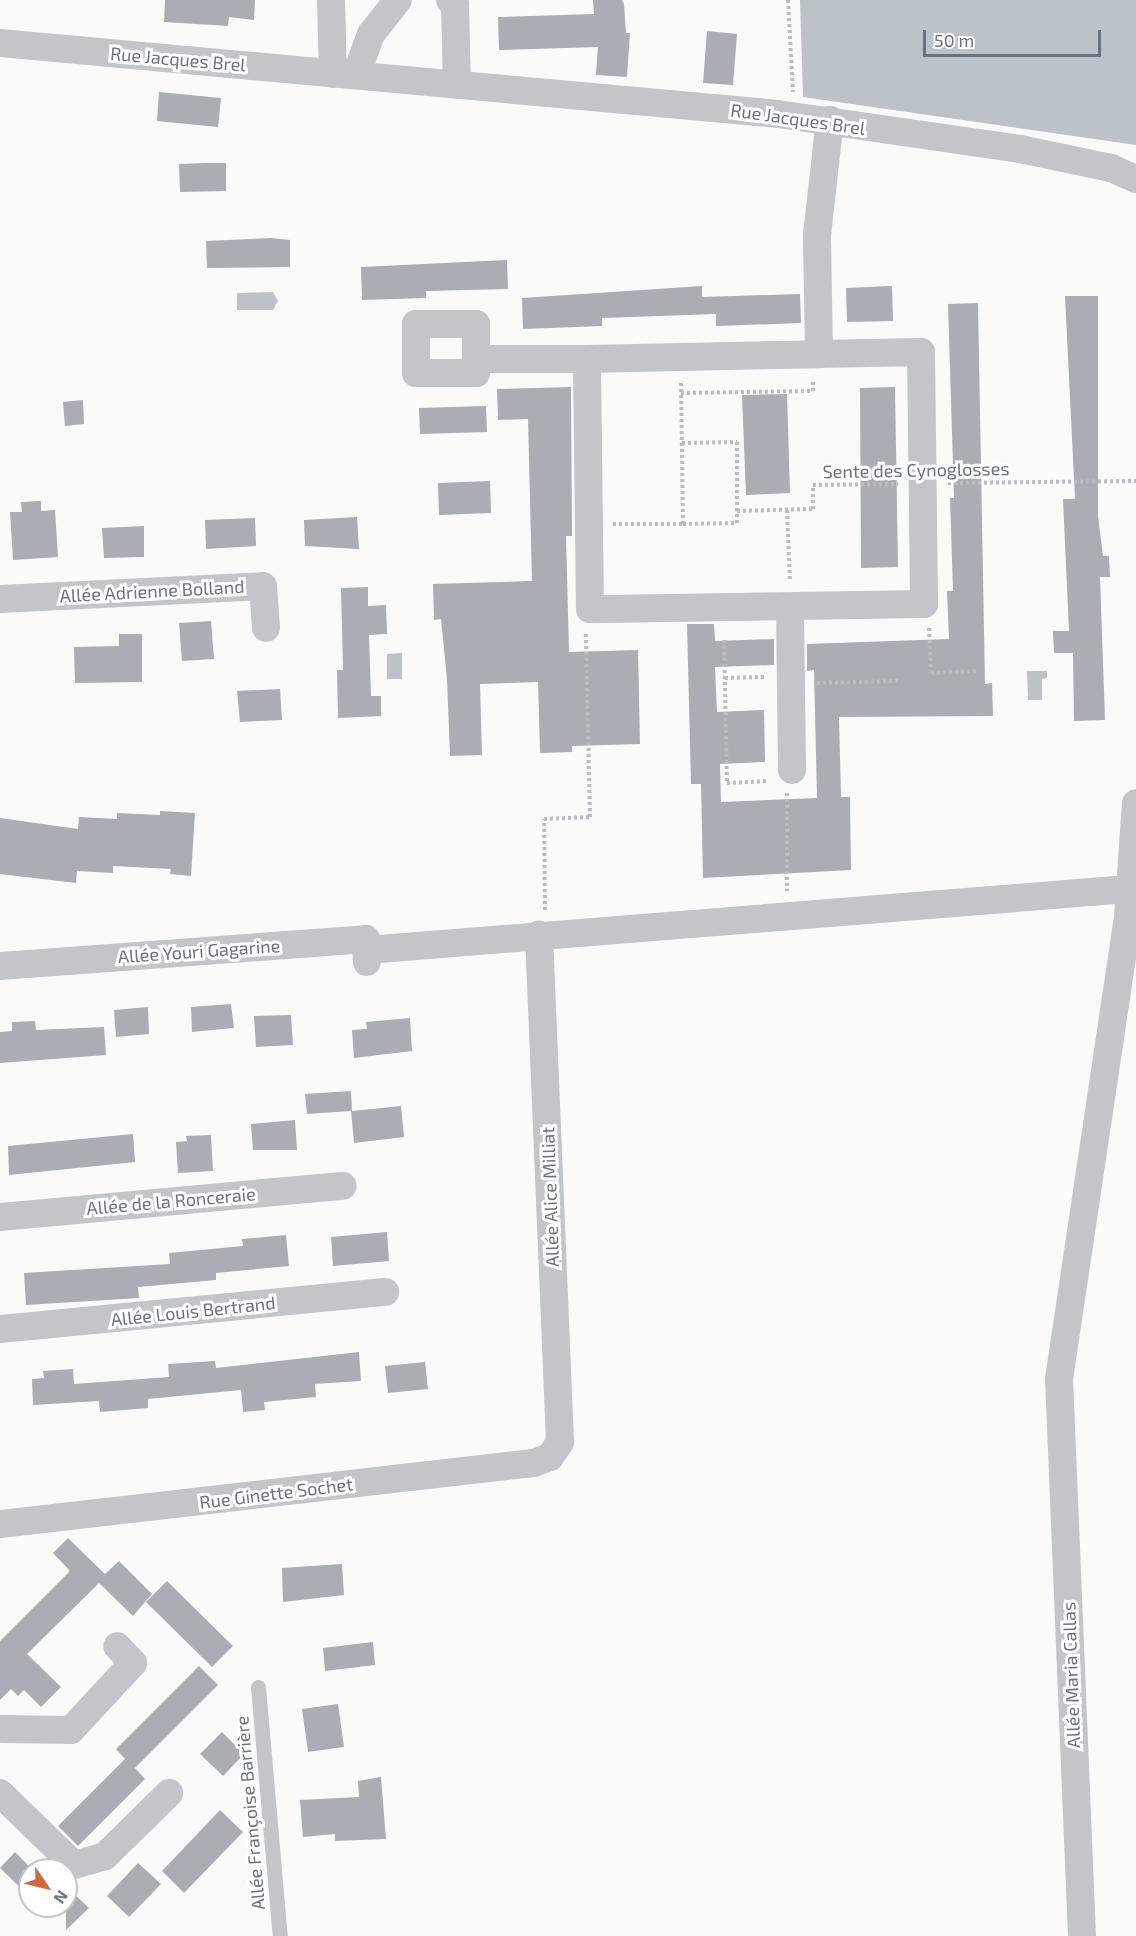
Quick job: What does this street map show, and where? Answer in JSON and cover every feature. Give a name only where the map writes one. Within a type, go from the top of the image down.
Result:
[{"type":"street","points":[[332,0],[344,74]]},
{"type":"street","points":[[344,74],[398,0]]},
{"type":"street","points":[[450,0],[455,5],[457,85]]},
{"type":"street","name":"Rue Jacques Brel","points":[[0,43],[830,120],[1020,149],[1136,178]]},
{"type":"street","points":[[816,354],[817,235],[830,120]]},
{"type":"street","points":[[476,359],[921,352],[924,604],[590,609],[587,359]]},
{"type":"street","name":"Allée Adrienne Bolland","points":[[0,599],[263,586],[266,628]]},
{"type":"street","points":[[790,607],[790,775]]},
{"type":"street","name":"Allée Maria Callas","points":[[1082,1936],[1059,1380],[1128,889],[1136,803]]},
{"type":"street","points":[[542,933],[1128,889]]},
{"type":"street","name":"Allée Youri Gagarine","points":[[0,966],[366,939],[367,960],[542,933]]},
{"type":"street","name":"Allée Alice Milliat","points":[[542,933],[560,1442],[550,1457]]},
{"type":"street","name":"Allée de la Ronceraie","points":[[0,1217],[343,1186]]},
{"type":"street","name":"Allée Louis Bertrand","points":[[0,1329],[385,1292]]},
{"type":"street","name":"Rue Ginette Sochet","points":[[0,1524],[534,1463],[550,1457]]},
{"type":"street","points":[[0,1729],[71,1730],[134,1663],[117,1646]]},
{"type":"street","points":[[0,1793],[74,1865],[105,1856],[169,1792]]},
{"type":"lane","name":"Allée Françoise Barrière","points":[[258,1687],[280,1936]]},
{"type":"path","points":[[788,0],[794,116]]},
{"type":"path","points":[[681,393],[813,391],[816,354]]},
{"type":"path","points":[[680,355],[683,524]]},
{"type":"path","points":[[589,524],[737,523],[737,442],[682,443]]},
{"type":"path","name":"Sente des Cynoglosses","points":[[737,511],[813,509],[813,485],[1136,481]]},
{"type":"path","points":[[787,510],[790,607]]},
{"type":"path","points":[[924,604],[931,673],[978,671]]},
{"type":"path","points":[[542,933],[544,819],[590,817],[586,631],[590,609]]},
{"type":"path","points":[[724,640],[727,783],[790,775],[788,916]]},
{"type":"shaded area","points":[[800,0],[1136,0],[1136,145],[803,97]]},
{"type":"shaded area","points":[[273,292],[278,301],[273,310],[237,310],[237,293]]},
{"type":"shaded area","points":[[402,653],[402,679],[387,679],[387,654]]},
{"type":"shaded area","points":[[1027,671],[1047,671],[1047,678],[1042,679],[1042,700],[1028,700]]},
{"type":"building","points":[[165,0],[255,0],[254,20],[229,17],[228,26],[164,22]]},
{"type":"building","points":[[593,0],[622,0],[624,4],[626,33],[630,33],[627,77],[596,75],[598,47],[499,50],[498,17],[594,14]]},
{"type":"building","points":[[707,31],[737,34],[733,85],[703,83]]},
{"type":"building","points":[[159,92],[221,98],[218,127],[157,121]]},
{"type":"building","points":[[226,163],[226,191],[180,192],[179,164]]},
{"type":"building","points":[[271,238],[290,240],[290,267],[207,268],[206,241]]},
{"type":"building","points":[[507,260],[508,289],[426,291],[426,298],[362,300],[361,267]]},
{"type":"building","points":[[702,286],[702,297],[800,294],[801,323],[716,326],[716,314],[602,318],[602,326],[523,329],[522,298]]},
{"type":"building","points":[[892,286],[893,321],[847,322],[846,288]]},
{"type":"building","points":[[1065,296],[1098,296],[1098,516],[1103,556],[1109,556],[1110,577],[1100,577],[1105,720],[1074,721],[1073,653],[1054,653],[1053,631],[1069,631],[1063,499],[1075,499]]},
{"type":"building","points":[[978,303],[985,684],[992,683],[993,716],[839,717],[841,797],[850,797],[851,870],[703,878],[701,784],[691,784],[687,624],[714,624],[715,641],[774,639],[774,665],[715,667],[717,712],[764,710],[765,762],[720,764],[721,802],[817,798],[814,670],[807,671],[807,644],[949,639],[947,591],[953,591],[950,498],[954,498],[948,304]]},
{"type":"building","points":[[571,387],[572,536],[566,536],[569,652],[638,650],[640,744],[572,746],[572,752],[540,753],[538,682],[480,684],[482,755],[450,756],[447,679],[441,619],[434,620],[433,584],[532,581],[528,419],[498,420],[497,389]]},
{"type":"building","points":[[895,387],[898,567],[861,568],[860,388]]},
{"type":"building","points":[[787,394],[790,493],[746,495],[742,395]]},
{"type":"building","points":[[83,400],[84,424],[65,426],[63,402]]},
{"type":"building","points":[[486,406],[487,432],[420,434],[419,408]]},
{"type":"building","points":[[490,481],[491,513],[439,515],[438,483]]},
{"type":"building","points":[[41,501],[41,511],[55,510],[58,557],[13,560],[10,512],[22,512],[21,502]]},
{"type":"building","points":[[357,517],[359,549],[305,546],[304,520]]},
{"type":"building","points":[[255,518],[256,546],[206,549],[205,520]]},
{"type":"building","points":[[144,526],[144,557],[104,558],[102,528]]},
{"type":"building","points":[[368,587],[368,606],[386,605],[387,634],[369,635],[371,696],[381,696],[381,716],[338,718],[337,670],[343,670],[341,588]]},
{"type":"building","points":[[211,621],[214,659],[182,661],[179,623]]},
{"type":"building","points":[[119,634],[142,634],[142,682],[75,683],[74,647],[119,646]]},
{"type":"building","points":[[280,689],[282,720],[240,722],[237,691]]},
{"type":"building","points":[[160,811],[195,813],[191,876],[170,874],[171,869],[113,866],[113,873],[77,871],[76,883],[0,874],[0,818],[78,829],[79,817],[117,819],[117,813],[160,815]]},
{"type":"building","points":[[231,1004],[234,1028],[192,1032],[191,1007]]},
{"type":"building","points":[[148,1007],[149,1034],[116,1037],[114,1010]]},
{"type":"building","points":[[291,1015],[293,1045],[256,1047],[254,1016]]},
{"type":"building","points":[[410,1018],[412,1051],[354,1058],[352,1030],[367,1029],[366,1022]]},
{"type":"building","points":[[35,1021],[36,1030],[104,1027],[106,1055],[0,1063],[0,1032],[12,1031],[12,1022]]},
{"type":"building","points":[[351,1091],[352,1111],[401,1106],[404,1137],[354,1143],[351,1111],[307,1114],[305,1094]]},
{"type":"building","points":[[295,1120],[297,1150],[253,1150],[251,1124]]},
{"type":"building","points":[[133,1134],[135,1162],[9,1175],[8,1146]]},
{"type":"building","points":[[211,1135],[213,1171],[178,1173],[176,1142],[187,1141],[186,1136]]},
{"type":"building","points":[[387,1232],[389,1261],[333,1266],[331,1237]]},
{"type":"building","points":[[286,1235],[289,1266],[216,1273],[216,1280],[138,1287],[139,1298],[26,1305],[24,1273],[170,1264],[169,1253],[243,1246],[242,1239]]},
{"type":"building","points":[[359,1352],[361,1381],[315,1384],[316,1397],[264,1402],[265,1410],[243,1412],[241,1390],[148,1399],[148,1408],[100,1412],[99,1401],[33,1405],[32,1379],[44,1378],[43,1371],[73,1369],[74,1384],[169,1377],[168,1364],[215,1361],[216,1368]]},
{"type":"building","points":[[425,1362],[428,1389],[388,1393],[385,1366]]},
{"type":"building","points":[[68,1538],[105,1574],[119,1561],[152,1594],[133,1616],[99,1583],[27,1654],[61,1687],[41,1707],[24,1690],[18,1696],[11,1689],[0,1700],[0,1641],[70,1571],[53,1553]]},
{"type":"building","points":[[342,1564],[344,1595],[283,1602],[282,1568]]},
{"type":"building","points":[[167,1581],[233,1646],[212,1667],[146,1602]]},
{"type":"building","points":[[373,1642],[375,1665],[325,1671],[323,1648]]},
{"type":"building","points":[[199,1666],[218,1685],[135,1768],[145,1779],[78,1846],[58,1826],[125,1759],[116,1749]]},
{"type":"building","points":[[338,1704],[344,1747],[308,1752],[302,1709]]},
{"type":"building","points":[[222,1732],[244,1754],[223,1776],[200,1754]]},
{"type":"building","points":[[381,1777],[386,1839],[335,1841],[335,1834],[303,1837],[300,1800],[359,1797],[358,1781]]},
{"type":"building","points":[[220,1810],[243,1832],[184,1893],[162,1871]]},
{"type":"building","points":[[15,1852],[21,1858],[18,1858],[18,1885],[0,1868]]},
{"type":"building","points":[[138,1863],[161,1884],[129,1917],[107,1896]]},
{"type":"building","points":[[78,1897],[89,1908],[66,1930],[66,1918],[78,1918]]}]
